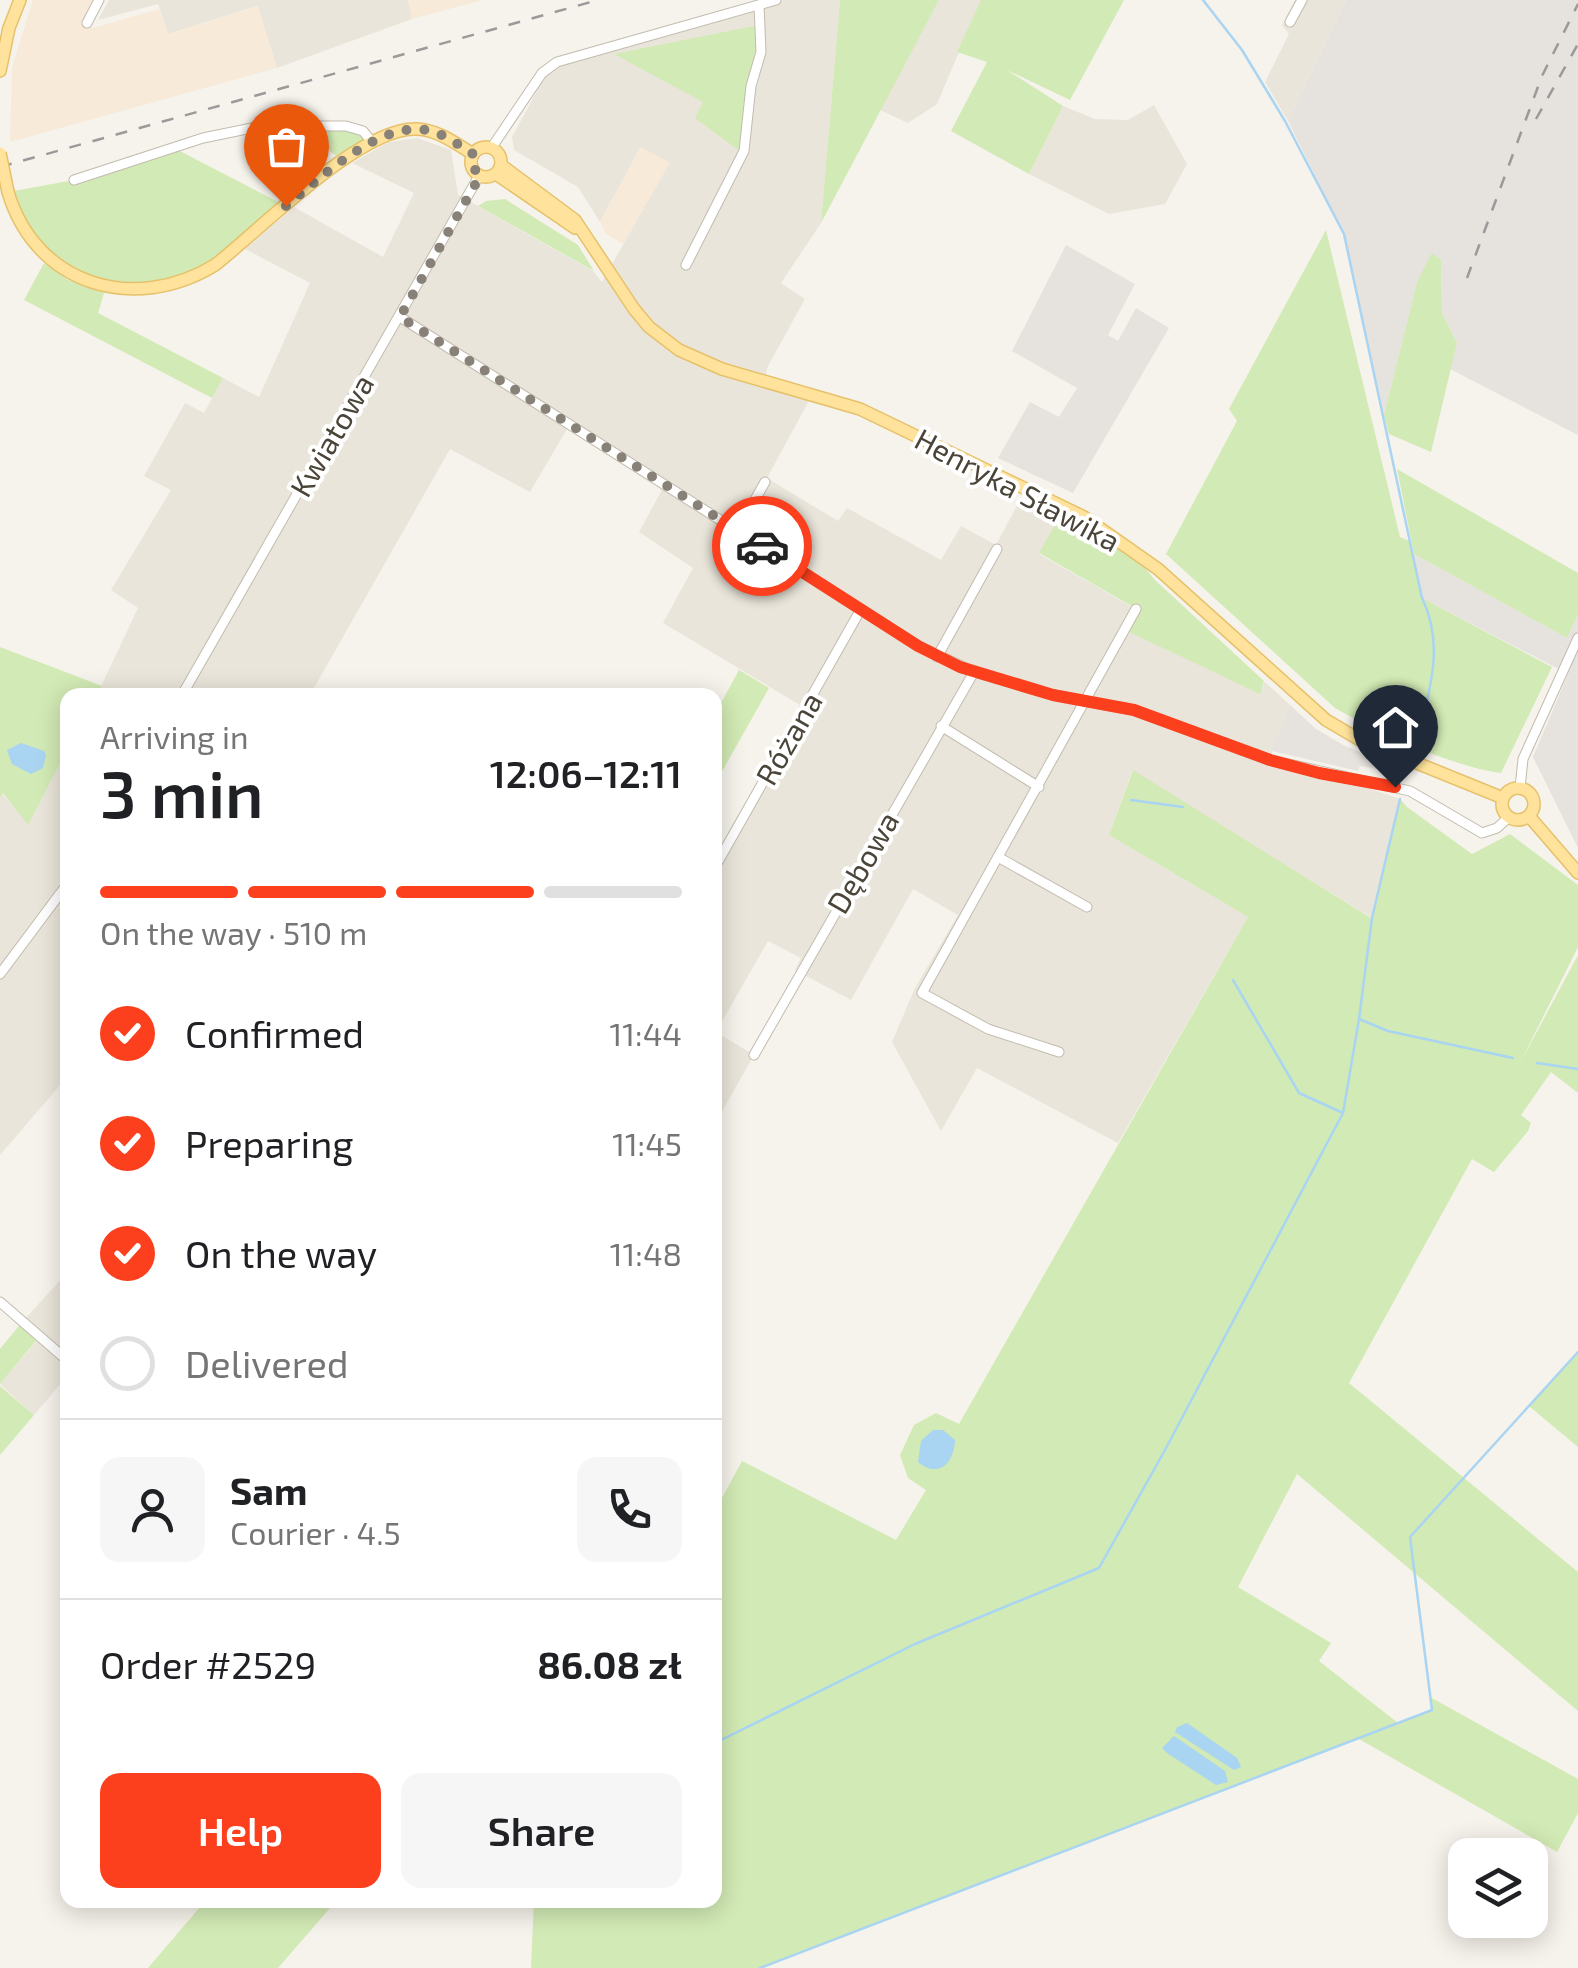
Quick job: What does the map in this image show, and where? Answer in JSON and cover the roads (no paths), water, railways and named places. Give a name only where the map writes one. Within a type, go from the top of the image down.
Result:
[{"type":"main road","points":[[0,72],[9,28],[20,0]]},
{"type":"main road","points":[[0,154],[18,219],[35,245],[70,273],[108,287],[148,290],[193,279],[215,266],[314,182],[372,142],[398,130],[431,131],[473,154]]},
{"type":"main road","points":[[484,146],[492,147],[501,156],[499,170],[480,176],[472,166],[473,154],[484,146]]},
{"type":"main road","name":"Henryka Sławika","points":[[499,170],[567,212],[641,318],[678,350],[722,370],[860,410],[1084,517],[1158,569],[1326,720],[1360,740],[1503,798]]},
{"type":"main road","points":[[1520,788],[1534,798],[1530,816],[1522,820],[1509,817],[1503,808],[1503,798],[1510,790],[1520,788]]},
{"type":"main road","points":[[1530,816],[1578,873]]},
{"type":"street","points":[[87,23],[99,0]]},
{"type":"street","points":[[492,147],[542,73],[557,62],[776,0]]},
{"type":"street","points":[[1290,22],[1302,0]]},
{"type":"street","points":[[686,265],[744,151],[750,86],[761,52],[760,6]]},
{"type":"street","points":[[74,180],[203,138],[261,126],[346,126],[363,132],[372,142]]},
{"type":"street","name":"Kwiatowa","points":[[186,688],[480,176]]},
{"type":"street","points":[[400,317],[938,657],[1053,695],[1134,710],[1270,760],[1410,792],[1482,833],[1498,828],[1509,817]]},
{"type":"street","points":[[738,530],[765,482]]},
{"type":"street","points":[[938,657],[997,549]]},
{"type":"street","name":"Różana","points":[[722,854],[861,609]]},
{"type":"street","points":[[1059,1052],[988,1029],[922,992],[1136,609]]},
{"type":"street","points":[[1520,788],[1523,759],[1578,638]]},
{"type":"street","name":"Dębowa","points":[[754,1054],[974,672]]},
{"type":"street","points":[[942,726],[1038,787]]},
{"type":"street","points":[[998,857],[1087,907]]},
{"type":"street","points":[[0,974],[60,895]]},
{"type":"street","points":[[0,1302],[60,1355]]},
{"type":"water","points":[[21,743],[44,751],[43,768],[31,774],[12,764],[7,750]]},
{"type":"water","points":[[933,1430],[943,1430],[955,1440],[952,1456],[939,1469],[918,1462],[921,1441]]},
{"type":"water","points":[[1187,1723],[1237,1758],[1241,1767],[1234,1770],[1175,1732]]},
{"type":"water","points":[[1174,1736],[1225,1771],[1228,1782],[1216,1785],[1167,1753],[1162,1748]]},
{"type":"waterway","points":[[1203,0],[1242,50],[1285,121],[1344,234],[1433,634],[1433,671],[1417,744]]},
{"type":"waterway","points":[[1400,799],[1372,918],[1359,1019],[1388,1031],[1513,1058]]},
{"type":"waterway","points":[[1131,800],[1183,807]]},
{"type":"waterway","points":[[1233,980],[1299,1093],[1343,1113]]},
{"type":"waterway","points":[[722,1740],[915,1644],[1099,1568],[1343,1113],[1359,1019]]},
{"type":"waterway","points":[[1537,1063],[1578,1069]]},
{"type":"waterway","points":[[760,1968],[1432,1710],[1410,1537],[1578,1352]]},
{"type":"railway","points":[[0,167],[598,0]]},
{"type":"railway","points":[[1467,278],[1542,76],[1578,4]]},
{"type":"railway","points":[[1536,119],[1578,44]]}]
